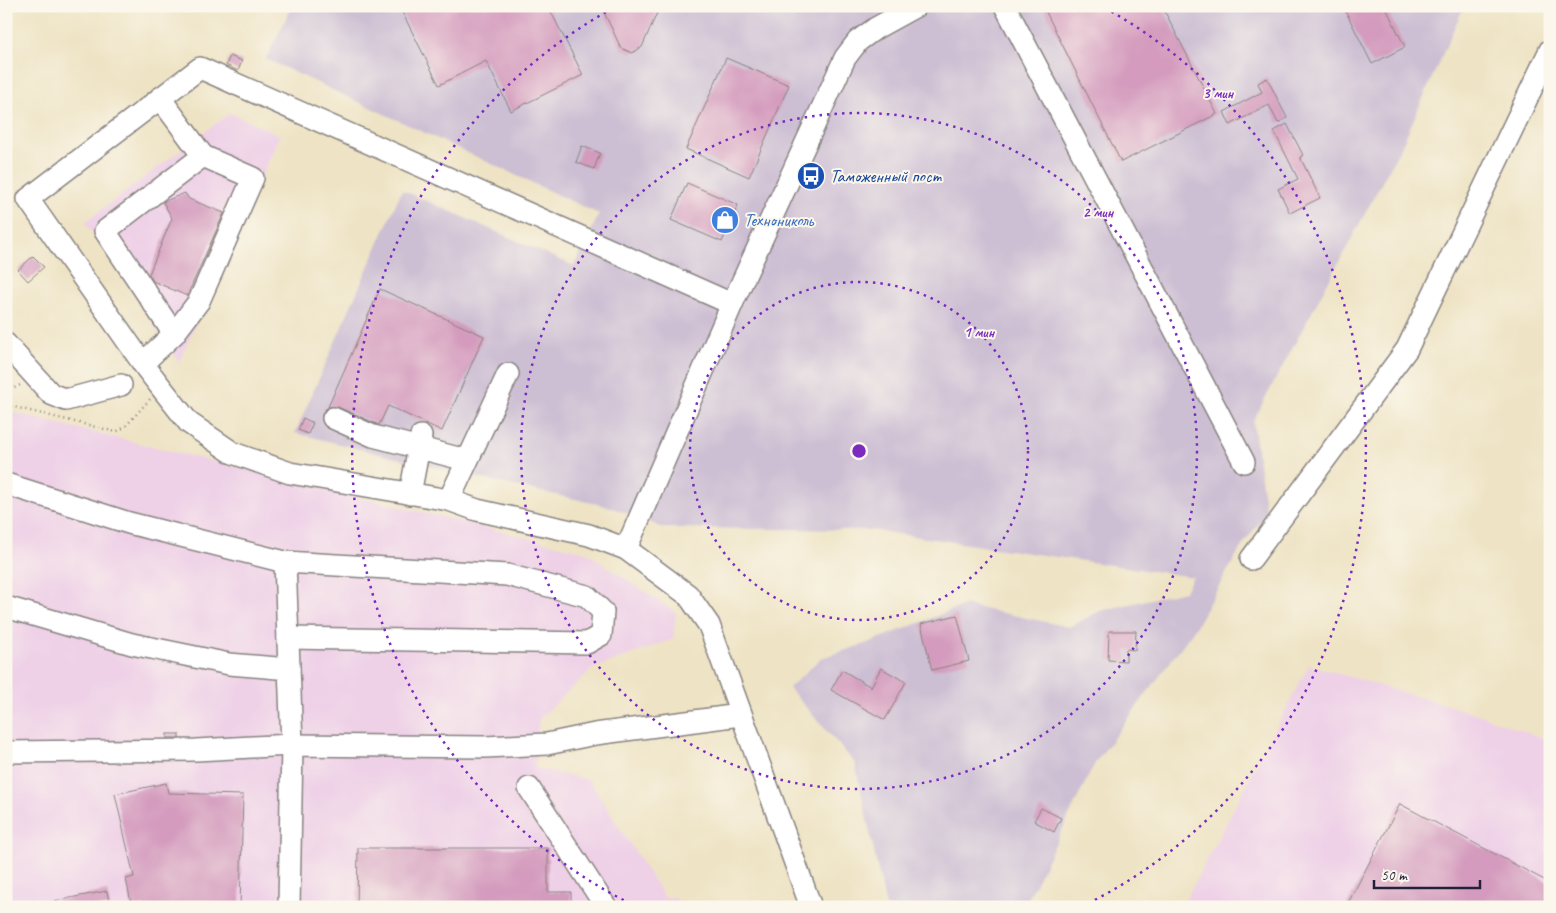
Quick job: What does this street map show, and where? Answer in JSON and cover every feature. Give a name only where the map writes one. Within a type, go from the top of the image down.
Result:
[{"type":"street","points":[[626,549],[732,304],[845,58],[858,41],[916,6]]},
{"type":"street","points":[[1005,6],[1244,462]]},
{"type":"street","points":[[1251,559],[1407,349],[1550,50]]},
{"type":"street","points":[[732,304],[200,68],[28,199],[144,366],[189,423],[233,452],[290,473],[449,500],[477,510],[590,535],[626,549],[688,595],[708,625],[810,907]]},
{"type":"street","points":[[144,366],[174,334],[198,301],[252,178],[203,156],[160,98]]},
{"type":"street","points":[[174,334],[105,231],[203,156]]},
{"type":"street","points":[[6,344],[51,394],[66,400],[121,385]]},
{"type":"street","points":[[449,500],[466,460],[508,374]]},
{"type":"street","points":[[333,418],[373,436],[420,442],[466,460]]},
{"type":"street","points":[[410,494],[420,442]]},
{"type":"street","points":[[6,484],[129,523],[285,562],[507,575],[587,596],[603,612],[601,635],[587,643],[288,638]]},
{"type":"street","points":[[285,562],[292,745],[290,907]]},
{"type":"street","points":[[6,607],[132,644],[229,664],[289,669]]},
{"type":"street","points":[[6,752],[196,750],[292,745],[484,747],[547,744],[595,734],[740,715]]},
{"type":"street","points":[[528,788],[606,907]]},
{"type":"path","points":[[6,405],[116,432],[125,427],[161,387]]},
{"type":"shaded area","points":[[292,6],[1464,6],[1402,145],[1253,421],[1266,514],[1243,544],[1193,631],[1095,763],[1024,907],[886,907],[855,763],[789,688],[821,658],[865,644],[965,605],[1069,627],[1100,611],[1185,591],[1193,577],[872,530],[663,528],[631,514],[602,505],[461,474],[295,433],[402,190],[574,266],[599,214],[266,59]]},
{"type":"shaded area","points":[[230,113],[280,135],[179,362],[85,222]]},
{"type":"shaded area","points":[[6,411],[586,552],[676,613],[673,639],[592,669],[539,719],[535,768],[589,780],[664,897],[676,898],[681,907],[6,907]]},
{"type":"shaded area","points":[[1309,665],[1477,714],[1550,741],[1550,907],[1182,907]]},
{"type":"building","points":[[399,6],[548,6],[583,75],[511,111],[486,61],[439,85]]},
{"type":"building","points":[[601,6],[660,6],[642,47],[632,53],[621,48]]},
{"type":"building","points":[[1043,6],[1162,6],[1217,114],[1121,162]]},
{"type":"building","points":[[1343,6],[1385,6],[1405,47],[1372,64]]},
{"type":"building","points":[[230,56],[242,61],[238,71],[226,65]]},
{"type":"building","points":[[726,58],[789,85],[749,177],[686,149]]},
{"type":"building","points":[[1267,78],[1287,118],[1278,123],[1269,105],[1230,125],[1224,112],[1262,92],[1258,83]]},
{"type":"building","points":[[1287,124],[1303,155],[1300,157],[1320,198],[1290,213],[1278,189],[1298,179],[1274,131]]},
{"type":"building","points":[[582,146],[600,153],[594,169],[576,162]]},
{"type":"building","points":[[687,183],[738,205],[722,242],[671,220]]},
{"type":"building","points":[[185,193],[189,199],[224,213],[187,296],[153,281],[149,274],[172,218],[163,202]]},
{"type":"building","points":[[33,256],[44,267],[28,281],[18,270]]},
{"type":"building","points":[[380,289],[484,336],[442,431],[388,406],[379,425],[338,407],[328,407]]},
{"type":"building","points":[[303,418],[313,423],[308,434],[298,430]]},
{"type":"building","points":[[957,615],[969,661],[932,670],[921,624]]},
{"type":"building","points":[[1109,631],[1136,631],[1135,650],[1126,649],[1126,661],[1108,660]]},
{"type":"building","points":[[881,668],[906,682],[885,720],[831,690],[842,670],[871,687]]},
{"type":"building","points":[[167,734],[179,734],[179,738],[167,738]]},
{"type":"building","points":[[166,783],[168,793],[243,795],[240,907],[132,907],[126,879],[134,877],[115,794]]},
{"type":"building","points":[[1400,804],[1550,883],[1550,907],[1346,907]]},
{"type":"building","points":[[1041,808],[1061,818],[1054,832],[1034,821]]},
{"type":"building","points":[[358,848],[548,848],[548,892],[571,892],[571,907],[357,907]]},
{"type":"building","points":[[107,891],[110,907],[54,907],[54,901]]},
{"type":"place","name":"Таможенный пост","points":[[811,176]]},
{"type":"place","name":"Технониколь","points":[[725,220]]}]
